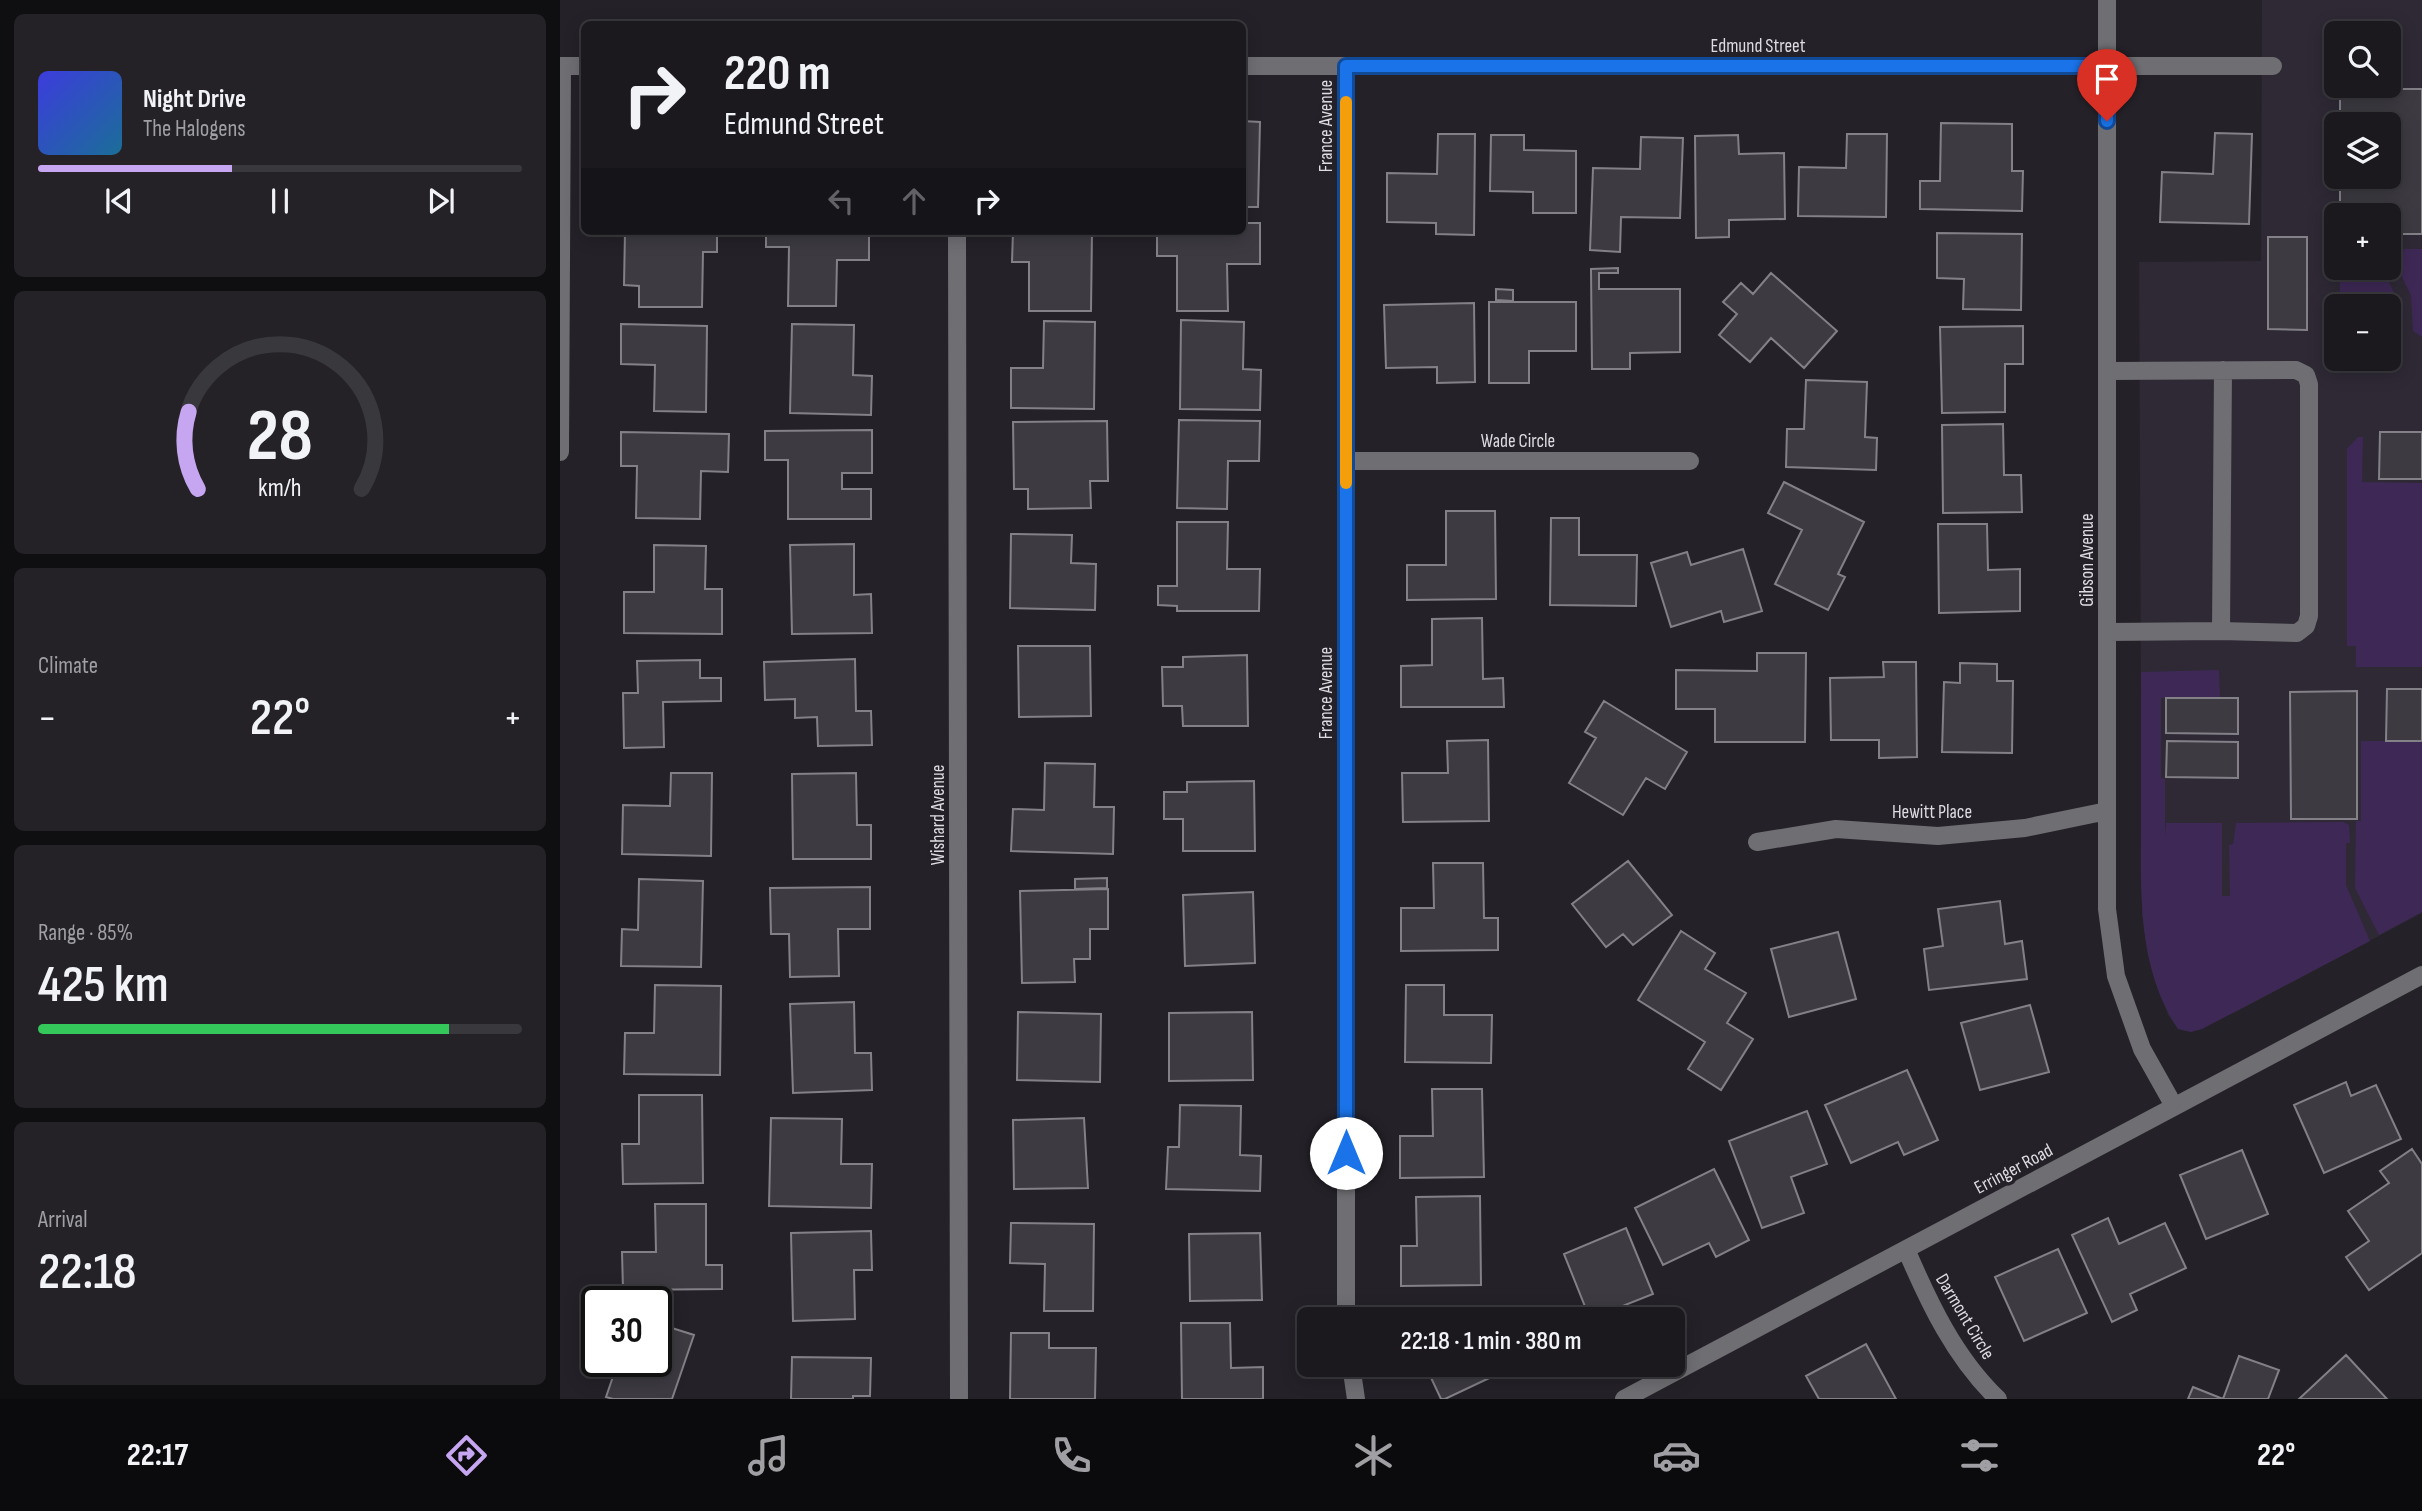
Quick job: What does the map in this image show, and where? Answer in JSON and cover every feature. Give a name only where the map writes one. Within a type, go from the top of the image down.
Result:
[{"type":"street","name":"Gibson Avenue","points":[[2106,0],[2107,909],[2116,976],[2141,1049],[2174,1106]]},
{"type":"street","points":[[560,452],[561,66],[581,66]]},
{"type":"street","name":"Edmund Street","points":[[1246,66],[2273,66]]},
{"type":"street","name":"France Avenue","points":[[1346,66],[1346,1307]]},
{"type":"street","name":"Wishard Avenue","points":[[957,235],[959,1399]]},
{"type":"street","points":[[2107,370],[2296,370],[2306,375],[2309,384],[2309,616],[2305,626],[2297,633],[2107,632]]},
{"type":"street","points":[[2221,631],[2223,370]]},
{"type":"street","name":"Wade Circle","points":[[1346,461],[1690,461]]},
{"type":"street","name":"Hewitt Place","points":[[1758,842],[1836,829],[1938,836],[2025,828],[2107,811]]},
{"type":"street","name":"Erringer Road","points":[[1624,1399],[2174,1106],[2420,981]]},
{"type":"street","name":"Darmont Circle","points":[[1906,1249],[1930,1304],[1958,1351],[1998,1399]]},
{"type":"street","points":[[1353,1377],[1356,1399]]},
{"type":"shaded area","points":[[2262,0],[2422,0],[2422,913],[2236,1012],[2191,1032],[2178,1029],[2168,1015],[2148,956],[2142,915],[2139,262],[2261,261]]},
{"type":"shaded area","points":[[2404,249],[2422,249],[2422,337],[2413,331],[2411,296],[2401,274]]},
{"type":"shaded area","points":[[2340,280],[2388,280],[2395,294],[2340,294]]},
{"type":"shaded area","points":[[2358,437],[2363,437],[2362,482],[2422,483],[2422,667],[2356,667],[2356,646],[2347,646],[2347,449]]},
{"type":"shaded area","points":[[2219,670],[2220,698],[2161,698],[2161,778],[2165,779],[2165,838],[2166,823],[2222,823],[2222,896],[2230,896],[2229,845],[2233,844],[2236,823],[2343,822],[2349,825],[2346,885],[2370,941],[2202,1029],[2191,1032],[2178,1029],[2164,1005],[2148,953],[2144,926],[2141,871],[2141,672]]},
{"type":"shaded area","points":[[2361,741],[2422,741],[2422,912],[2379,935],[2355,888],[2356,821],[2361,821]]},
{"type":"building","points":[[2401,89],[2422,89],[2422,234],[2401,234],[2401,203],[2340,203],[2340,189],[2401,189],[2401,112],[2340,112],[2340,98],[2401,98]]},
{"type":"building","points":[[1246,121],[1260,122],[1258,207],[1246,207]]},
{"type":"building","points":[[1941,123],[2012,124],[2012,171],[2023,171],[2022,211],[1920,209],[1920,181],[1940,181]]},
{"type":"building","points":[[2215,133],[2252,134],[2249,224],[2160,222],[2162,172],[2213,174]]},
{"type":"building","points":[[1438,134],[1475,134],[1474,235],[1436,234],[1436,223],[1387,222],[1387,173],[1437,174]]},
{"type":"building","points":[[1847,134],[1887,134],[1886,217],[1798,216],[1799,167],[1846,168]]},
{"type":"building","points":[[1491,135],[1524,135],[1524,150],[1576,151],[1576,213],[1533,213],[1533,192],[1490,191]]},
{"type":"building","points":[[1738,135],[1739,154],[1784,153],[1785,219],[1729,220],[1729,237],[1696,238],[1695,136]]},
{"type":"building","points":[[1641,137],[1683,138],[1680,218],[1621,217],[1620,252],[1590,250],[1593,168],[1640,169]]},
{"type":"building","points":[[1246,223],[1260,223],[1260,264],[1227,264],[1228,311],[1177,311],[1177,256],[1157,256],[1157,235],[1246,235]]},
{"type":"building","points":[[1937,233],[2022,234],[2021,310],[1963,309],[1964,279],[1937,278]]},
{"type":"building","points":[[625,235],[717,235],[717,252],[703,252],[702,307],[639,307],[639,286],[624,285]]},
{"type":"building","points":[[766,235],[869,235],[869,260],[837,260],[836,306],[788,306],[789,247],[766,247]]},
{"type":"building","points":[[1013,235],[1092,235],[1091,311],[1029,311],[1029,262],[1012,262]]},
{"type":"building","points":[[2268,237],[2307,237],[2307,330],[2268,329]]},
{"type":"building","points":[[1618,268],[1618,273],[1599,273],[1599,289],[1680,289],[1680,352],[1630,353],[1630,369],[1592,369],[1591,269]]},
{"type":"building","points":[[1771,273],[1837,331],[1804,368],[1771,338],[1750,362],[1719,335],[1737,314],[1723,302],[1741,283],[1753,294]]},
{"type":"building","points":[[1496,289],[1513,290],[1513,301],[1496,300]]},
{"type":"building","points":[[1489,302],[1576,302],[1576,351],[1529,351],[1529,383],[1489,383]]},
{"type":"building","points":[[1474,303],[1475,382],[1437,383],[1437,367],[1386,368],[1384,305]]},
{"type":"building","points":[[1181,320],[1244,322],[1243,369],[1261,370],[1260,410],[1180,409]]},
{"type":"building","points":[[1044,321],[1095,322],[1094,409],[1011,408],[1011,368],[1043,368]]},
{"type":"building","points":[[621,324],[707,326],[706,412],[654,411],[655,365],[621,364]]},
{"type":"building","points":[[792,324],[854,325],[853,375],[872,376],[871,415],[790,413]]},
{"type":"building","points":[[2023,326],[2023,364],[2005,364],[2005,412],[1942,413],[1940,327]]},
{"type":"building","points":[[1806,380],[1867,382],[1865,437],[1877,438],[1876,470],[1786,467],[1787,429],[1804,429]]},
{"type":"building","points":[[1179,420],[1260,421],[1259,461],[1228,461],[1227,509],[1177,508]]},
{"type":"building","points":[[1107,421],[1108,481],[1090,481],[1091,508],[1028,509],[1028,489],[1014,489],[1013,422]]},
{"type":"building","points":[[2003,424],[2004,475],[2021,475],[2022,512],[1943,513],[1942,425]]},
{"type":"building","points":[[872,430],[872,473],[842,473],[842,489],[871,489],[871,519],[788,519],[788,460],[765,460],[765,431]]},
{"type":"building","points":[[621,432],[729,434],[728,472],[701,471],[700,519],[636,518],[637,466],[621,466]]},
{"type":"building","points":[[2380,432],[2422,432],[2422,479],[2379,479]]},
{"type":"building","points":[[1784,482],[1864,522],[1838,574],[1845,577],[1828,610],[1775,584],[1802,530],[1768,513]]},
{"type":"building","points":[[1446,511],[1495,511],[1496,599],[1407,600],[1407,565],[1446,565]]},
{"type":"building","points":[[1551,518],[1579,518],[1579,555],[1637,555],[1636,606],[1550,605]]},
{"type":"building","points":[[1177,522],[1228,522],[1227,569],[1260,569],[1259,611],[1177,611],[1177,606],[1158,605],[1158,586],[1177,586]]},
{"type":"building","points":[[1938,524],[1987,524],[1988,570],[2020,569],[2020,611],[1939,613]]},
{"type":"building","points":[[1011,534],[1072,535],[1071,563],[1096,564],[1095,610],[1010,608]]},
{"type":"building","points":[[854,544],[854,595],[871,594],[872,633],[792,634],[790,545]]},
{"type":"building","points":[[654,545],[706,546],[705,589],[722,589],[722,634],[624,633],[624,592],[654,592]]},
{"type":"building","points":[[1743,549],[1762,611],[1724,622],[1721,611],[1671,627],[1651,563],[1687,552],[1691,565]]},
{"type":"building","points":[[1482,618],[1483,679],[1503,678],[1504,707],[1401,707],[1401,666],[1432,665],[1432,619]]},
{"type":"building","points":[[1018,646],[1090,646],[1091,716],[1019,717]]},
{"type":"building","points":[[1757,653],[1806,653],[1805,742],[1715,742],[1715,709],[1676,709],[1676,670],[1757,671]]},
{"type":"building","points":[[1247,655],[1248,726],[1183,726],[1182,706],[1163,706],[1162,667],[1183,667],[1183,657]]},
{"type":"building","points":[[855,659],[856,711],[871,711],[872,745],[818,746],[817,717],[795,718],[795,699],[765,700],[764,662]]},
{"type":"building","points":[[700,660],[700,678],[721,678],[721,701],[663,702],[664,747],[624,748],[623,693],[638,693],[637,661]]},
{"type":"building","points":[[1883,662],[1916,662],[1917,757],[1879,758],[1879,740],[1831,740],[1830,678],[1884,677]]},
{"type":"building","points":[[1960,663],[1997,664],[1997,681],[2013,681],[2012,753],[1942,752],[1944,682],[1960,683]]},
{"type":"building","points":[[2387,689],[2422,689],[2422,741],[2386,741]]},
{"type":"building","points":[[2357,691],[2357,819],[2291,819],[2290,692]]},
{"type":"building","points":[[2166,698],[2238,698],[2238,734],[2166,733]]},
{"type":"building","points":[[1604,701],[1687,752],[1665,789],[1646,778],[1623,815],[1569,783],[1596,738],[1585,732]]},
{"type":"building","points":[[1488,740],[1489,821],[1403,822],[1402,773],[1448,773],[1447,741]]},
{"type":"building","points":[[2167,741],[2238,742],[2238,778],[2166,777]]},
{"type":"building","points":[[1045,763],[1095,764],[1094,807],[1114,807],[1113,854],[1011,851],[1013,809],[1044,810]]},
{"type":"building","points":[[671,773],[712,773],[711,856],[622,854],[623,805],[670,806]]},
{"type":"building","points":[[856,773],[857,825],[871,825],[871,859],[793,859],[792,774]]},
{"type":"building","points":[[1254,781],[1255,851],[1183,851],[1183,819],[1164,819],[1164,792],[1187,792],[1187,782]]},
{"type":"building","points":[[1628,861],[1672,915],[1633,945],[1623,934],[1606,947],[1572,904]]},
{"type":"building","points":[[1433,863],[1483,863],[1484,918],[1498,918],[1498,950],[1401,951],[1401,908],[1434,908]]},
{"type":"building","points":[[1107,878],[1107,888],[1075,889],[1075,879]]},
{"type":"building","points":[[639,879],[703,881],[701,967],[621,966],[622,929],[638,930]]},
{"type":"building","points":[[870,887],[870,929],[838,929],[839,976],[790,977],[789,934],[771,934],[770,888]]},
{"type":"building","points":[[1108,889],[1108,929],[1090,929],[1090,959],[1074,959],[1075,982],[1022,983],[1020,891]]},
{"type":"building","points":[[1253,892],[1255,963],[1185,966],[1183,895]]},
{"type":"building","points":[[2000,901],[2005,944],[2022,941],[2027,979],[1929,990],[1924,949],[1943,946],[1938,909]]},
{"type":"building","points":[[1681,931],[1715,953],[1705,969],[1746,993],[1727,1023],[1753,1039],[1721,1090],[1688,1069],[1705,1042],[1638,1000]]},
{"type":"building","points":[[1838,932],[1856,999],[1789,1017],[1771,949]]},
{"type":"building","points":[[655,985],[721,986],[720,1075],[624,1074],[625,1033],[654,1033]]},
{"type":"building","points":[[1406,985],[1444,985],[1444,1015],[1492,1015],[1491,1063],[1405,1062]]},
{"type":"building","points":[[854,1002],[855,1053],[871,1053],[872,1090],[793,1093],[790,1004]]},
{"type":"building","points":[[2030,1005],[2049,1072],[1980,1090],[1961,1023]]},
{"type":"building","points":[[1018,1012],[1101,1014],[1100,1082],[1017,1080]]},
{"type":"building","points":[[1252,1012],[1253,1080],[1169,1081],[1169,1013]]},
{"type":"building","points":[[1907,1070],[1938,1140],[1904,1155],[1898,1142],[1851,1163],[1825,1105]]},
{"type":"building","points":[[2346,1082],[2351,1096],[2376,1085],[2401,1139],[2324,1173],[2294,1105]]},
{"type":"building","points":[[1432,1089],[1482,1089],[1484,1177],[1400,1178],[1400,1136],[1433,1136]]},
{"type":"building","points":[[639,1095],[702,1095],[703,1183],[623,1184],[622,1144],[639,1144]]},
{"type":"building","points":[[1180,1105],[1241,1106],[1240,1155],[1261,1156],[1260,1191],[1166,1189],[1168,1147],[1179,1147]]},
{"type":"building","points":[[1807,1111],[1827,1164],[1791,1177],[1804,1213],[1762,1228],[1729,1141]]},
{"type":"building","points":[[771,1118],[842,1119],[841,1164],[872,1164],[871,1208],[769,1206]]},
{"type":"building","points":[[1084,1118],[1088,1188],[1014,1189],[1013,1120]]},
{"type":"building","points":[[2412,1149],[2422,1164],[2422,1253],[2369,1290],[2346,1257],[2369,1241],[2348,1211],[2389,1183],[2380,1171]]},
{"type":"building","points":[[2242,1150],[2268,1214],[2206,1239],[2180,1175]]},
{"type":"building","points":[[1714,1169],[1749,1240],[1716,1257],[1709,1243],[1663,1265],[1635,1208]]},
{"type":"building","points":[[1480,1196],[1481,1285],[1401,1286],[1401,1246],[1417,1246],[1416,1197]]},
{"type":"building","points":[[655,1204],[706,1204],[706,1265],[722,1265],[722,1289],[623,1286],[622,1252],[656,1252]]},
{"type":"building","points":[[2108,1218],[2119,1244],[2165,1223],[2186,1268],[2130,1294],[2137,1310],[2112,1322],[2072,1235]]},
{"type":"building","points":[[1011,1223],[1094,1224],[1093,1311],[1044,1311],[1045,1264],[1010,1263]]},
{"type":"building","points":[[1626,1228],[1653,1294],[1620,1307],[1585,1307],[1564,1254]]},
{"type":"building","points":[[871,1231],[872,1270],[854,1270],[855,1319],[793,1321],[791,1233]]},
{"type":"building","points":[[1260,1233],[1262,1300],[1190,1301],[1189,1234]]},
{"type":"building","points":[[2058,1249],[2087,1313],[2024,1341],[1995,1277]]},
{"type":"building","points":[[1181,1323],[1230,1323],[1231,1368],[1263,1367],[1263,1399],[1182,1399]]},
{"type":"building","points":[[672,1328],[694,1335],[672,1399],[606,1397],[613,1377],[672,1377]]},
{"type":"building","points":[[1011,1333],[1049,1333],[1049,1348],[1096,1348],[1095,1399],[1010,1399]]},
{"type":"building","points":[[1866,1344],[1896,1399],[1819,1399],[1806,1376]]},
{"type":"building","points":[[2346,1355],[2387,1399],[2299,1399]]},
{"type":"building","points":[[2239,1356],[2279,1370],[2268,1399],[2223,1399]]},
{"type":"building","points":[[792,1357],[871,1358],[870,1396],[853,1396],[853,1399],[791,1399]]},
{"type":"building","points":[[1431,1377],[1492,1377],[1445,1399],[1441,1399]]},
{"type":"building","points":[[2193,1387],[2223,1399],[2188,1399]]},
{"type":"slow traffic","points":[[1346,102],[1346,483]]},
{"type":"route","points":[[1346,1153],[1346,66],[2107,66],[2107,121]]}]
